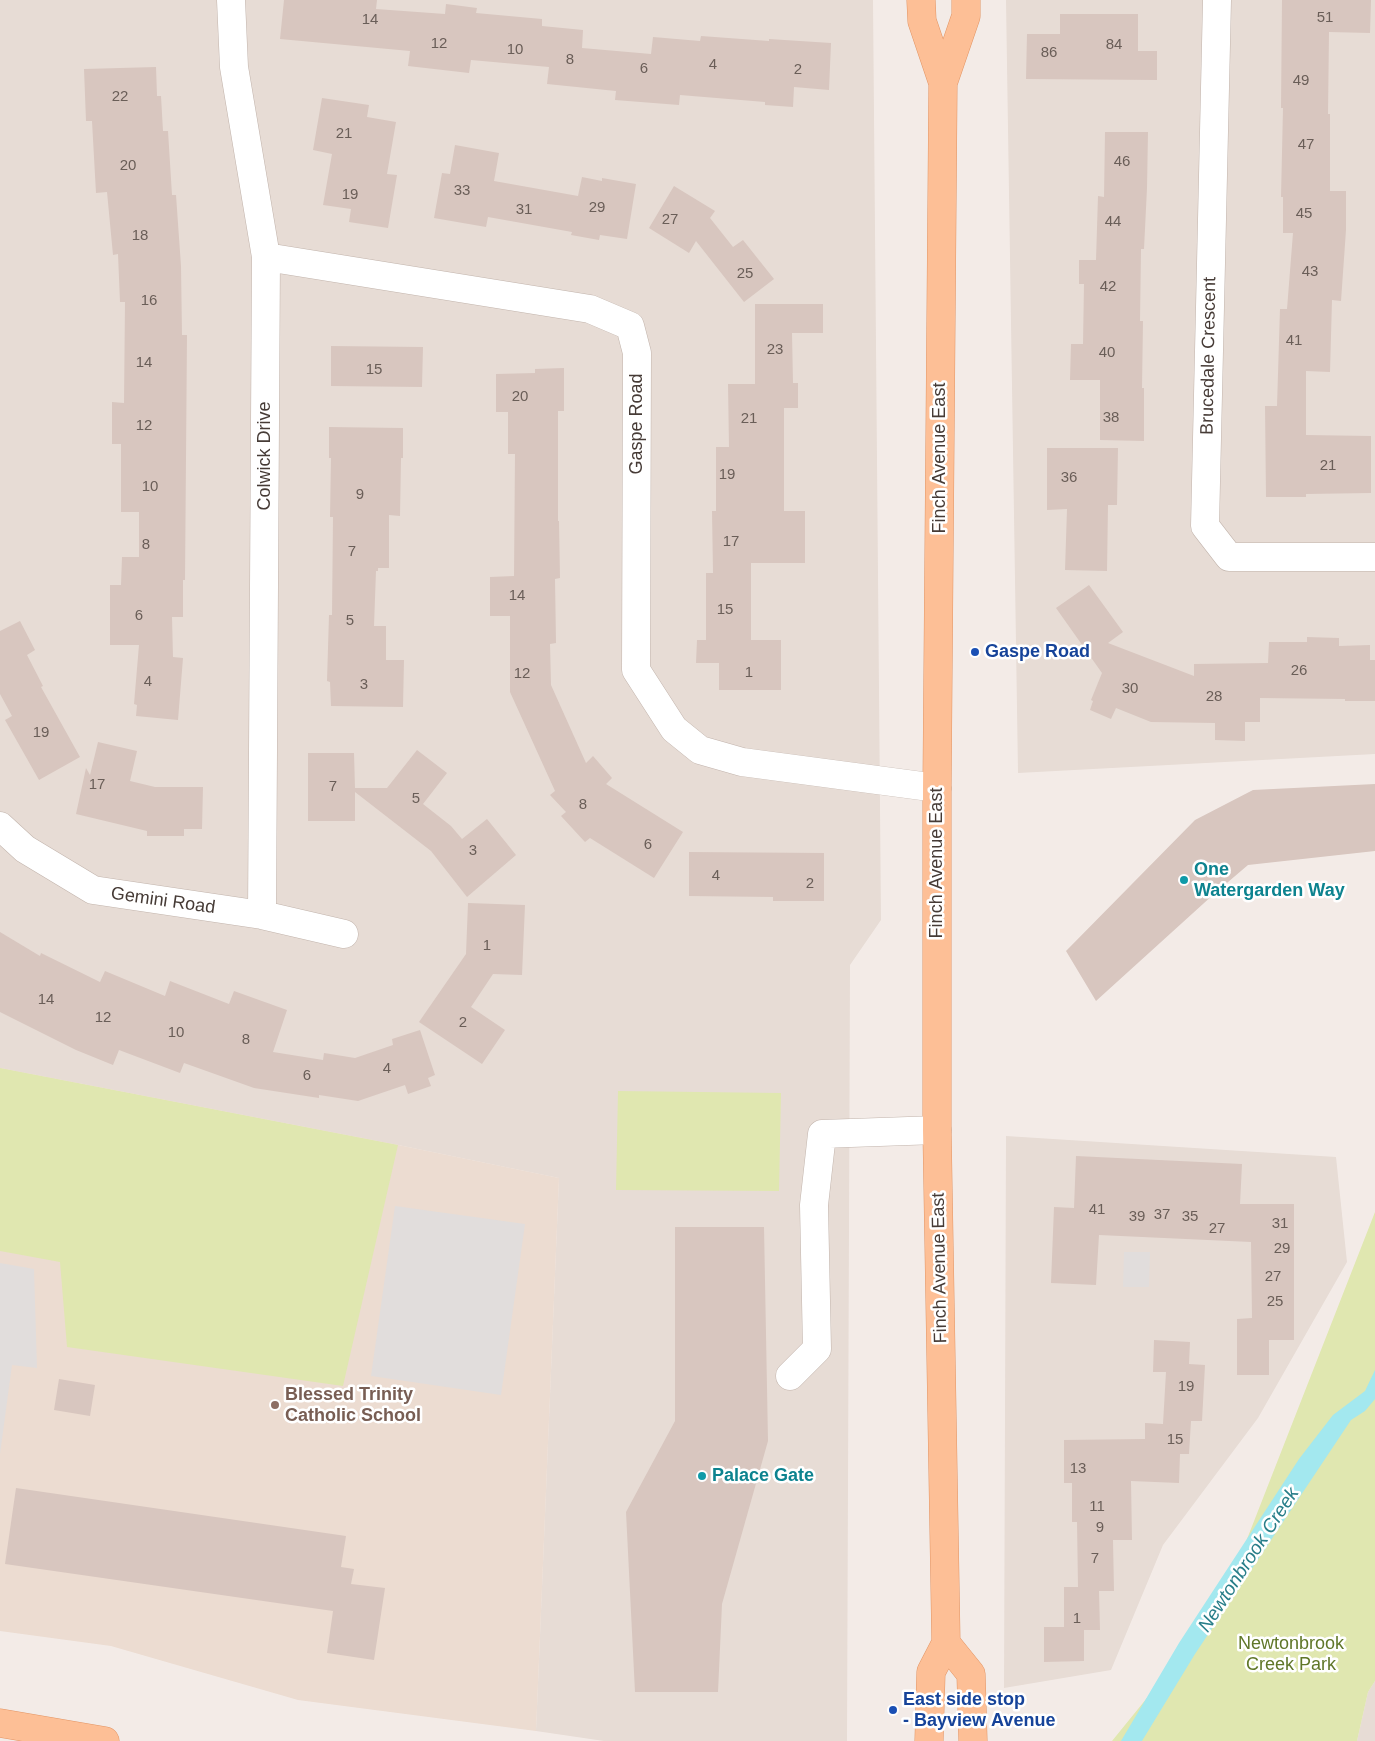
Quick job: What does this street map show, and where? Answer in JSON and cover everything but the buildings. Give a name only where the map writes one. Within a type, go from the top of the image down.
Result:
[{"type":"main road","name":"Finch Avenue East","points":[[921,0],[922,21],[943,83]]},
{"type":"main road","name":"Finch Avenue East","points":[[928,1741],[930,1672],[946,1642],[937,1130],[937,788],[943,83],[966,16],[966,0]]},
{"type":"main road","points":[[946,1642],[971,1674],[973,1741]]},
{"type":"main road","points":[[0,1723],[105,1741]]},
{"type":"street","name":"Colwick Drive","points":[[231,0],[234,67],[266,257],[262,915]]},
{"type":"street","name":"Brucedale Crescent","points":[[1217,0],[1206,526],[1229,558],[1375,557]]},
{"type":"street","name":"Gaspe Road","points":[[266,257],[590,309],[630,326],[637,353],[636,670],[674,729],[700,750],[742,762],[937,788]]},
{"type":"street","name":"Gemini Road","points":[[0,826],[25,849],[93,890],[262,915],[344,934]]},
{"type":"street","points":[[790,1376],[816,1349],[814,1205],[822,1134],[937,1130]]},
{"type":"shaded area","points":[[0,0],[873,0],[881,920],[850,965],[847,1741],[604,1741],[536,1731],[559,1178],[0,1068]]},
{"type":"shaded area","points":[[1006,0],[1375,0],[1375,754],[1018,773]]},
{"type":"shaded area","name":"Blessed Trinity Catholic School","points":[[0,1068],[559,1178],[536,1731],[298,1700],[111,1646],[0,1631]]},
{"type":"shaded area","points":[[1006,1136],[1336,1157],[1347,1262],[1258,1418],[1163,1545],[1111,1670],[1004,1688]]},
{"type":"shaded area","points":[[395,1206],[525,1224],[501,1395],[371,1376]]},
{"type":"shaded area","points":[[1124,1252],[1150,1252],[1149,1287],[1123,1287]]},
{"type":"shaded area","points":[[0,1263],[34,1269],[37,1368],[12,1365],[0,1454]]},
{"type":"shaded area","points":[[1375,1681],[1375,1741],[1357,1741],[1368,1692]]},
{"type":"green space","points":[[0,1068],[398,1145],[343,1386],[67,1347],[60,1262],[0,1251]]},
{"type":"green space","points":[[618,1091],[781,1093],[779,1191],[616,1190]]},
{"type":"green space","name":"Newtonbrook Creek Park","points":[[1375,1212],[1375,1681],[1368,1692],[1357,1741],[1112,1741],[1220,1608]]},
{"type":"water","name":"Newtonbrook Creek","points":[[1375,1370],[1375,1399],[1365,1411],[1351,1420],[1195,1654],[1142,1741],[1121,1741],[1179,1643],[1299,1459],[1333,1415],[1365,1391]]},
{"type":"place","name":"Gaspe Road","points":[[975,652]]},
{"type":"place","name":"One Watergarden Way","points":[[1184,880]]},
{"type":"place","name":"Blessed Trinity Catholic School","points":[[275,1405]]},
{"type":"place","name":"Palace Gate","points":[[702,1476]]},
{"type":"place","name":"East side stop - Bayview Avenue","points":[[893,1710]]}]
